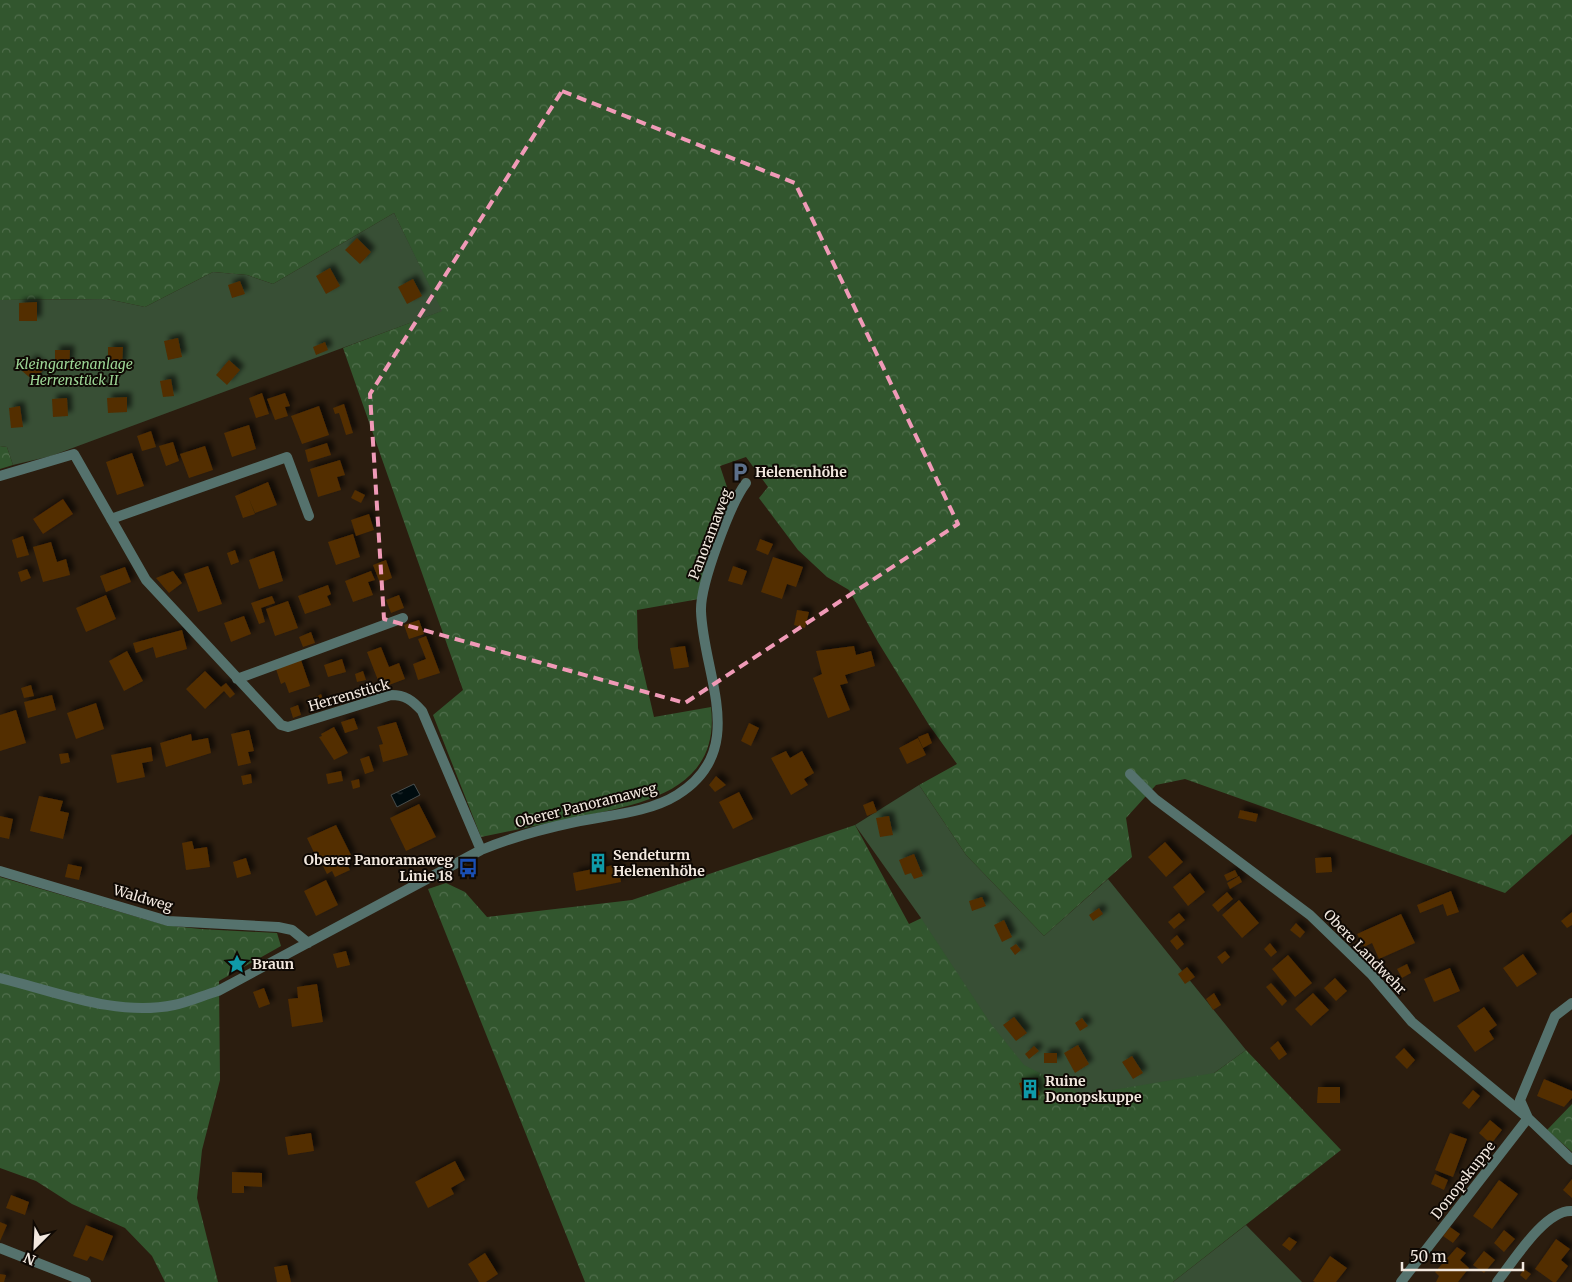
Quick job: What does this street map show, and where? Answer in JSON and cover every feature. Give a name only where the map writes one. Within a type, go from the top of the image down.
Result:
[{"type":"street","name":"Herrenstück","points":[[0,476],[74,454],[146,580],[276,722],[288,727],[391,695],[402,695],[412,700],[422,710],[481,850]]},
{"type":"street","points":[[111,519],[287,457],[309,516]]},
{"type":"street","name":"Panoramaweg","points":[[703,626],[702,594],[735,504],[746,483]]},
{"type":"street","points":[[237,679],[403,618]]},
{"type":"street","name":"Oberer Panoramaweg","points":[[0,978],[123,1007],[148,1008],[174,1005],[218,991],[481,850],[522,833],[651,806],[677,795],[695,781],[713,754],[718,735],[718,714],[703,626]]},
{"type":"street","name":"Obere Landwehr","points":[[1130,774],[1155,799],[1310,915],[1372,975],[1412,1022],[1528,1118],[1572,1160]]},
{"type":"street","name":"Waldweg","points":[[0,871],[77,892],[153,918],[184,922],[278,927],[292,930],[308,943]]},
{"type":"street","points":[[1528,1118],[1520,1100],[1555,1016],[1572,1003]]},
{"type":"street","name":"Donopskuppe","points":[[1401,1282],[1528,1118]]},
{"type":"street","points":[[1497,1282],[1541,1227],[1558,1213],[1572,1211]]},
{"type":"street","points":[[0,1248],[86,1282]]},
{"type":"highlighted area","points":[[562,91],[795,183],[958,524],[685,703],[384,619],[370,394]]},
{"type":"green space","points":[[0,0],[1572,0],[1572,834],[1505,893],[1185,779],[1156,785],[1126,818],[1132,857],[1044,936],[966,855],[919,785],[957,764],[929,725],[878,642],[849,590],[827,577],[798,550],[759,498],[768,487],[746,457],[720,466],[727,487],[726,505],[699,599],[637,610],[638,648],[654,717],[711,707],[711,735],[703,758],[690,775],[672,789],[651,799],[603,812],[481,837],[433,715],[463,690],[343,348],[441,311],[394,213],[273,284],[247,275],[213,272],[145,307],[107,299],[0,300]]},
{"type":"green space","name":"Kleingartenanlage Herrenstück II","points":[[394,213],[442,311],[51,456],[13,465],[7,447],[0,446],[0,300],[107,299],[145,307],[213,272],[247,275],[273,284]]},
{"type":"green space","points":[[0,446],[7,447],[13,465],[0,469]]},
{"type":"green space","points":[[919,785],[966,855],[1044,936],[1108,879],[1246,1050],[1214,1073],[1083,1095],[1024,1065],[991,1024],[921,918],[855,825]]},
{"type":"green space","points":[[855,825],[909,924],[930,914],[1214,1073],[1246,1050],[1341,1150],[1173,1282],[585,1282],[428,889],[446,883],[465,892],[487,917],[632,900]]},
{"type":"green space","points":[[0,877],[165,925],[277,933],[281,946],[219,981],[220,1080],[202,1150],[197,1198],[218,1282],[165,1282],[152,1256],[125,1228],[72,1204],[36,1181],[0,1168]]},
{"type":"green space","points":[[1572,1104],[1572,1152],[1547,1130]]},
{"type":"green space","points":[[1246,1225],[1302,1282],[1173,1282]]},
{"type":"water","points":[[414,784],[420,795],[397,807],[391,795]]},
{"type":"building","points":[[357,238],[371,252],[360,264],[345,250]]},
{"type":"building","points":[[330,268],[340,286],[326,294],[316,276]]},
{"type":"building","points":[[413,279],[422,296],[407,304],[398,287]]},
{"type":"building","points":[[240,281],[245,294],[232,298],[228,285]]},
{"type":"building","points":[[37,302],[37,321],[19,321],[19,303]]},
{"type":"building","points":[[178,338],[182,357],[168,360],[164,341]]},
{"type":"building","points":[[325,342],[328,350],[316,355],[313,347]]},
{"type":"building","points":[[108,347],[123,347],[122,366],[108,366]]},
{"type":"building","points":[[55,350],[70,350],[69,370],[55,370]]},
{"type":"building","points":[[32,359],[44,369],[34,381],[22,371]]},
{"type":"building","points":[[229,360],[240,370],[227,385],[216,375]]},
{"type":"building","points":[[171,379],[174,396],[163,397],[160,381]]},
{"type":"building","points":[[262,393],[269,414],[256,418],[249,398]]},
{"type":"building","points":[[285,393],[290,406],[285,407],[288,416],[275,420],[267,399]]},
{"type":"building","points":[[127,397],[127,412],[108,413],[107,398]]},
{"type":"building","points":[[67,398],[68,416],[53,417],[52,399]]},
{"type":"building","points":[[344,404],[353,433],[346,435],[339,413],[335,414],[333,408]]},
{"type":"building","points":[[20,406],[23,427],[11,428],[9,408]]},
{"type":"building","points":[[319,406],[329,435],[302,444],[291,416]]},
{"type":"building","points":[[249,425],[256,449],[232,457],[224,433]]},
{"type":"building","points":[[151,431],[156,447],[142,451],[137,436]]},
{"type":"building","points":[[173,442],[179,461],[166,466],[159,446]]},
{"type":"building","points":[[327,443],[331,455],[308,462],[305,450]]},
{"type":"building","points":[[205,446],[213,470],[189,478],[180,454]]},
{"type":"building","points":[[132,453],[144,486],[117,495],[106,462]]},
{"type":"building","points":[[340,460],[345,475],[337,477],[341,490],[318,497],[310,469]]},
{"type":"building","points":[[268,482],[277,505],[255,513],[249,499],[255,514],[243,518],[235,496]]},
{"type":"building","points":[[355,490],[365,495],[361,503],[351,498]]},
{"type":"building","points":[[63,499],[73,514],[43,534],[33,519]]},
{"type":"building","points":[[369,514],[374,530],[356,536],[351,520]]},
{"type":"building","points":[[353,534],[360,557],[336,565],[328,542]]},
{"type":"building","points":[[23,536],[29,555],[17,558],[12,540]]},
{"type":"building","points":[[760,539],[773,544],[768,555],[756,550]]},
{"type":"building","points":[[51,542],[57,562],[66,559],[70,575],[43,582],[33,547]]},
{"type":"building","points":[[235,550],[239,562],[231,565],[227,553]]},
{"type":"building","points":[[274,551],[283,581],[259,589],[249,560]]},
{"type":"building","points":[[773,557],[803,567],[796,587],[787,584],[782,599],[761,592]]},
{"type":"building","points":[[386,560],[392,578],[380,583],[373,565]]},
{"type":"building","points":[[208,566],[222,604],[198,612],[184,574]]},
{"type":"building","points":[[733,566],[747,571],[742,585],[728,581]]},
{"type":"building","points":[[125,567],[131,582],[106,592],[100,576]]},
{"type":"building","points":[[27,569],[31,578],[21,582],[18,572]]},
{"type":"building","points":[[173,571],[182,583],[169,593],[156,578]]},
{"type":"building","points":[[371,571],[375,580],[368,582],[373,595],[353,602],[345,581]]},
{"type":"building","points":[[328,585],[331,594],[327,596],[331,605],[305,614],[298,596]]},
{"type":"building","points":[[106,595],[116,619],[86,632],[76,608]]},
{"type":"building","points":[[399,595],[404,608],[391,613],[386,600]]},
{"type":"building","points":[[272,596],[275,603],[261,608],[265,622],[259,624],[251,603]]},
{"type":"building","points":[[288,601],[298,628],[275,636],[266,609]]},
{"type":"building","points":[[797,610],[809,612],[805,628],[794,625]]},
{"type":"building","points":[[244,616],[251,634],[231,642],[224,623]]},
{"type":"building","points":[[419,620],[424,634],[409,639],[404,625]]},
{"type":"building","points":[[182,630],[187,649],[156,658],[153,647],[136,653],[133,643]]},
{"type":"building","points":[[311,632],[315,643],[303,647],[299,637]]},
{"type":"building","points":[[426,636],[440,673],[418,680],[413,664],[426,659],[418,639]]},
{"type":"building","points":[[685,646],[689,667],[674,669],[670,648]]},
{"type":"building","points":[[854,646],[856,655],[871,651],[875,666],[845,675],[848,683],[840,685],[850,710],[828,718],[813,678],[822,674],[816,651]]},
{"type":"building","points":[[381,647],[389,667],[399,663],[405,679],[381,688],[367,652]]},
{"type":"building","points":[[127,651],[143,681],[124,691],[109,661]]},
{"type":"building","points":[[342,659],[346,672],[328,677],[324,665]]},
{"type":"building","points":[[301,660],[310,686],[289,693],[285,682],[281,684],[276,669]]},
{"type":"building","points":[[205,671],[221,687],[226,683],[235,694],[230,698],[224,691],[205,709],[186,689]]},
{"type":"building","points":[[363,671],[366,680],[357,682],[355,674]]},
{"type":"building","points":[[31,685],[34,696],[24,698],[21,688]]},
{"type":"building","points":[[321,694],[326,707],[319,710],[316,697]]},
{"type":"building","points":[[52,695],[56,710],[28,718],[24,702]]},
{"type":"building","points":[[96,703],[104,729],[76,739],[67,713]]},
{"type":"building","points":[[298,705],[301,715],[293,718],[290,708]]},
{"type":"building","points":[[16,710],[26,743],[0,751],[0,715]]},
{"type":"building","points":[[354,718],[358,729],[345,733],[341,722]]},
{"type":"building","points":[[396,722],[408,755],[383,762],[379,745],[383,744],[377,727]]},
{"type":"building","points":[[749,723],[759,728],[751,746],[741,741]]},
{"type":"building","points":[[334,727],[348,753],[334,760],[319,737]]},
{"type":"building","points":[[249,730],[254,751],[248,752],[251,763],[238,766],[231,734]]},
{"type":"building","points":[[928,733],[932,743],[923,748],[918,737]]},
{"type":"building","points":[[191,734],[192,741],[208,738],[211,753],[166,767],[160,743]]},
{"type":"building","points":[[918,738],[926,755],[907,764],[899,748]]},
{"type":"building","points":[[151,747],[153,761],[142,763],[145,777],[117,783],[111,755]]},
{"type":"building","points":[[786,751],[790,758],[802,751],[814,773],[804,779],[808,785],[791,795],[771,758]]},
{"type":"building","points":[[68,753],[70,762],[61,764],[59,754]]},
{"type":"building","points":[[369,756],[374,771],[365,774],[360,759]]},
{"type":"building","points":[[341,771],[343,781],[328,784],[326,774]]},
{"type":"building","points":[[251,774],[252,783],[243,785],[241,776]]},
{"type":"building","points":[[716,776],[726,785],[715,792],[709,785]]},
{"type":"building","points":[[359,779],[360,787],[353,789],[351,781]]},
{"type":"building","points":[[739,792],[753,819],[733,829],[719,802]]},
{"type":"building","points":[[39,796],[63,801],[60,811],[69,813],[63,839],[30,831]]},
{"type":"building","points":[[873,801],[877,812],[867,816],[863,805]]},
{"type":"building","points":[[419,804],[436,837],[406,851],[390,818]]},
{"type":"building","points":[[1240,810],[1258,814],[1256,822],[1238,818]]},
{"type":"building","points":[[0,816],[13,819],[9,839],[0,837]]},
{"type":"building","points":[[889,816],[893,835],[880,837],[876,818]]},
{"type":"building","points":[[336,825],[352,857],[345,860],[350,870],[335,877],[332,871],[327,874],[322,864],[320,865],[307,838]]},
{"type":"building","points":[[192,841],[194,849],[207,847],[210,867],[186,870],[182,843]]},
{"type":"building","points":[[1165,842],[1183,862],[1166,877],[1148,857]]},
{"type":"building","points":[[914,854],[923,876],[914,879],[911,873],[905,875],[899,860]]},
{"type":"building","points":[[1331,857],[1332,872],[1316,873],[1315,858]]},
{"type":"building","points":[[246,858],[251,874],[237,878],[233,862]]},
{"type":"building","points":[[597,858],[603,861],[600,868],[618,864],[621,882],[576,891],[573,873],[598,868],[593,864]]},
{"type":"building","points":[[68,864],[82,867],[79,880],[65,877]]},
{"type":"building","points":[[1235,870],[1238,876],[1227,881],[1224,875]]},
{"type":"building","points":[[1190,873],[1205,892],[1188,906],[1173,887]]},
{"type":"building","points":[[1239,876],[1242,882],[1230,889],[1227,883]]},
{"type":"building","points":[[326,880],[338,905],[316,916],[304,891]]},
{"type":"building","points":[[1451,891],[1459,912],[1447,916],[1443,904],[1420,913],[1417,905]]},
{"type":"building","points":[[1227,892],[1233,899],[1218,912],[1212,905]]},
{"type":"building","points":[[982,897],[986,906],[972,911],[969,901]]},
{"type":"building","points":[[1239,900],[1259,923],[1242,938],[1222,915]]},
{"type":"building","points":[[1099,908],[1103,914],[1093,921],[1089,915]]},
{"type":"building","points":[[1572,912],[1572,925],[1567,928],[1561,921]]},
{"type":"building","points":[[1179,913],[1185,920],[1174,929],[1168,922]]},
{"type":"building","points":[[1401,914],[1415,943],[1379,959],[1372,943],[1364,947],[1357,934]]},
{"type":"building","points":[[1004,920],[1012,937],[1002,942],[994,925]]},
{"type":"building","points":[[1296,923],[1305,932],[1300,938],[1290,930]]},
{"type":"building","points":[[1177,935],[1184,944],[1177,950],[1170,941]]},
{"type":"building","points":[[1270,943],[1277,952],[1271,957],[1264,949]]},
{"type":"building","points":[[1016,944],[1021,950],[1015,955],[1010,948]]},
{"type":"building","points":[[346,951],[350,965],[337,968],[333,954]]},
{"type":"building","points":[[1225,951],[1230,957],[1222,964],[1217,957]]},
{"type":"building","points":[[1523,954],[1537,974],[1517,987],[1503,968]]},
{"type":"building","points":[[1288,955],[1312,983],[1295,997],[1272,969]]},
{"type":"building","points":[[1407,964],[1411,973],[1402,978],[1397,969]]},
{"type":"building","points":[[1187,967],[1195,977],[1185,984],[1178,974]]},
{"type":"building","points":[[1450,968],[1460,991],[1434,1002],[1424,979]]},
{"type":"building","points":[[1335,978],[1347,991],[1336,1001],[1324,988]]},
{"type":"building","points":[[1271,983],[1287,1001],[1282,1006],[1266,987]]},
{"type":"building","points":[[317,984],[323,1022],[292,1027],[288,999],[298,998],[297,987]]},
{"type":"building","points":[[264,988],[270,1004],[259,1008],[253,992]]},
{"type":"building","points":[[1214,993],[1221,1005],[1213,1010],[1206,999]]},
{"type":"building","points":[[1313,993],[1329,1010],[1311,1026],[1295,1009]]},
{"type":"building","points":[[1484,1007],[1497,1025],[1489,1031],[1494,1039],[1475,1052],[1457,1026]]},
{"type":"building","points":[[1014,1017],[1027,1033],[1016,1041],[1003,1025]]},
{"type":"building","points":[[1082,1018],[1088,1026],[1080,1031],[1075,1023]]},
{"type":"building","points":[[1278,1041],[1287,1054],[1279,1060],[1270,1048]]},
{"type":"building","points":[[1078,1045],[1089,1064],[1075,1073],[1064,1053]]},
{"type":"building","points":[[1034,1046],[1039,1051],[1029,1059],[1025,1054]]},
{"type":"building","points":[[1404,1048],[1415,1060],[1407,1069],[1395,1057]]},
{"type":"building","points":[[1044,1053],[1057,1053],[1057,1063],[1044,1063]]},
{"type":"building","points":[[1132,1056],[1143,1073],[1133,1079],[1122,1062]]},
{"type":"building","name":"Ruine Donopskuppe","points":[[1036,1079],[1040,1095],[1024,1099],[1019,1083]]},
{"type":"building","points":[[1544,1079],[1572,1091],[1572,1098],[1564,1107],[1537,1096]]},
{"type":"building","points":[[1318,1087],[1340,1087],[1340,1103],[1317,1103]]},
{"type":"building","points":[[1473,1090],[1480,1096],[1469,1109],[1462,1103]]},
{"type":"building","points":[[1490,1120],[1502,1130],[1491,1144],[1479,1133]]},
{"type":"building","points":[[311,1133],[314,1151],[288,1155],[285,1137]]},
{"type":"building","points":[[1450,1133],[1467,1139],[1453,1177],[1435,1170]]},
{"type":"building","points":[[455,1161],[465,1180],[451,1188],[454,1194],[428,1208],[415,1182]]},
{"type":"building","points":[[232,1172],[262,1173],[262,1187],[244,1186],[244,1193],[232,1193]]},
{"type":"building","points":[[1435,1174],[1448,1180],[1444,1190],[1431,1184]]},
{"type":"building","points":[[1572,1179],[1572,1198],[1563,1190]]},
{"type":"building","points":[[1499,1180],[1518,1194],[1492,1229],[1473,1216]]},
{"type":"building","points":[[11,1195],[29,1202],[25,1215],[6,1208]]},
{"type":"building","points":[[0,1222],[7,1225],[0,1241]]},
{"type":"building","points":[[86,1225],[113,1236],[103,1261],[90,1256],[87,1261],[73,1256]]},
{"type":"building","points":[[1450,1227],[1460,1234],[1453,1243],[1443,1236]]},
{"type":"building","points":[[1504,1230],[1515,1239],[1504,1252],[1494,1243]]},
{"type":"building","points":[[1289,1237],[1297,1242],[1290,1251],[1282,1245]]},
{"type":"building","points":[[1556,1239],[1570,1249],[1561,1260],[1568,1266],[1556,1282],[1553,1282],[1535,1269]]},
{"type":"building","points":[[1457,1247],[1466,1253],[1460,1260],[1469,1268],[1458,1282],[1436,1282],[1439,1276],[1435,1272]]},
{"type":"building","points":[[1484,1251],[1495,1260],[1484,1273],[1473,1265]]},
{"type":"building","points":[[485,1253],[498,1274],[486,1282],[479,1282],[468,1264]]},
{"type":"building","points":[[1330,1256],[1347,1268],[1336,1282],[1313,1281]]},
{"type":"building","points":[[287,1265],[291,1282],[277,1282],[274,1267]]},
{"type":"building","points":[[1524,1269],[1531,1274],[1526,1280],[1520,1275]]},
{"type":"building","points":[[0,1274],[6,1275],[4,1282],[0,1282]]},
{"type":"place","name":"Helenenhöhe","points":[[740,472]]},
{"type":"place","name":"Sendeturm Helenenhöhe","points":[[598,863]]},
{"type":"place","name":"Oberer Panoramaweg Linie 18","points":[[468,868]]},
{"type":"place","name":"Braun","points":[[237,964]]},
{"type":"place","name":"Ruine Donopskuppe","points":[[1030,1089]]}]
